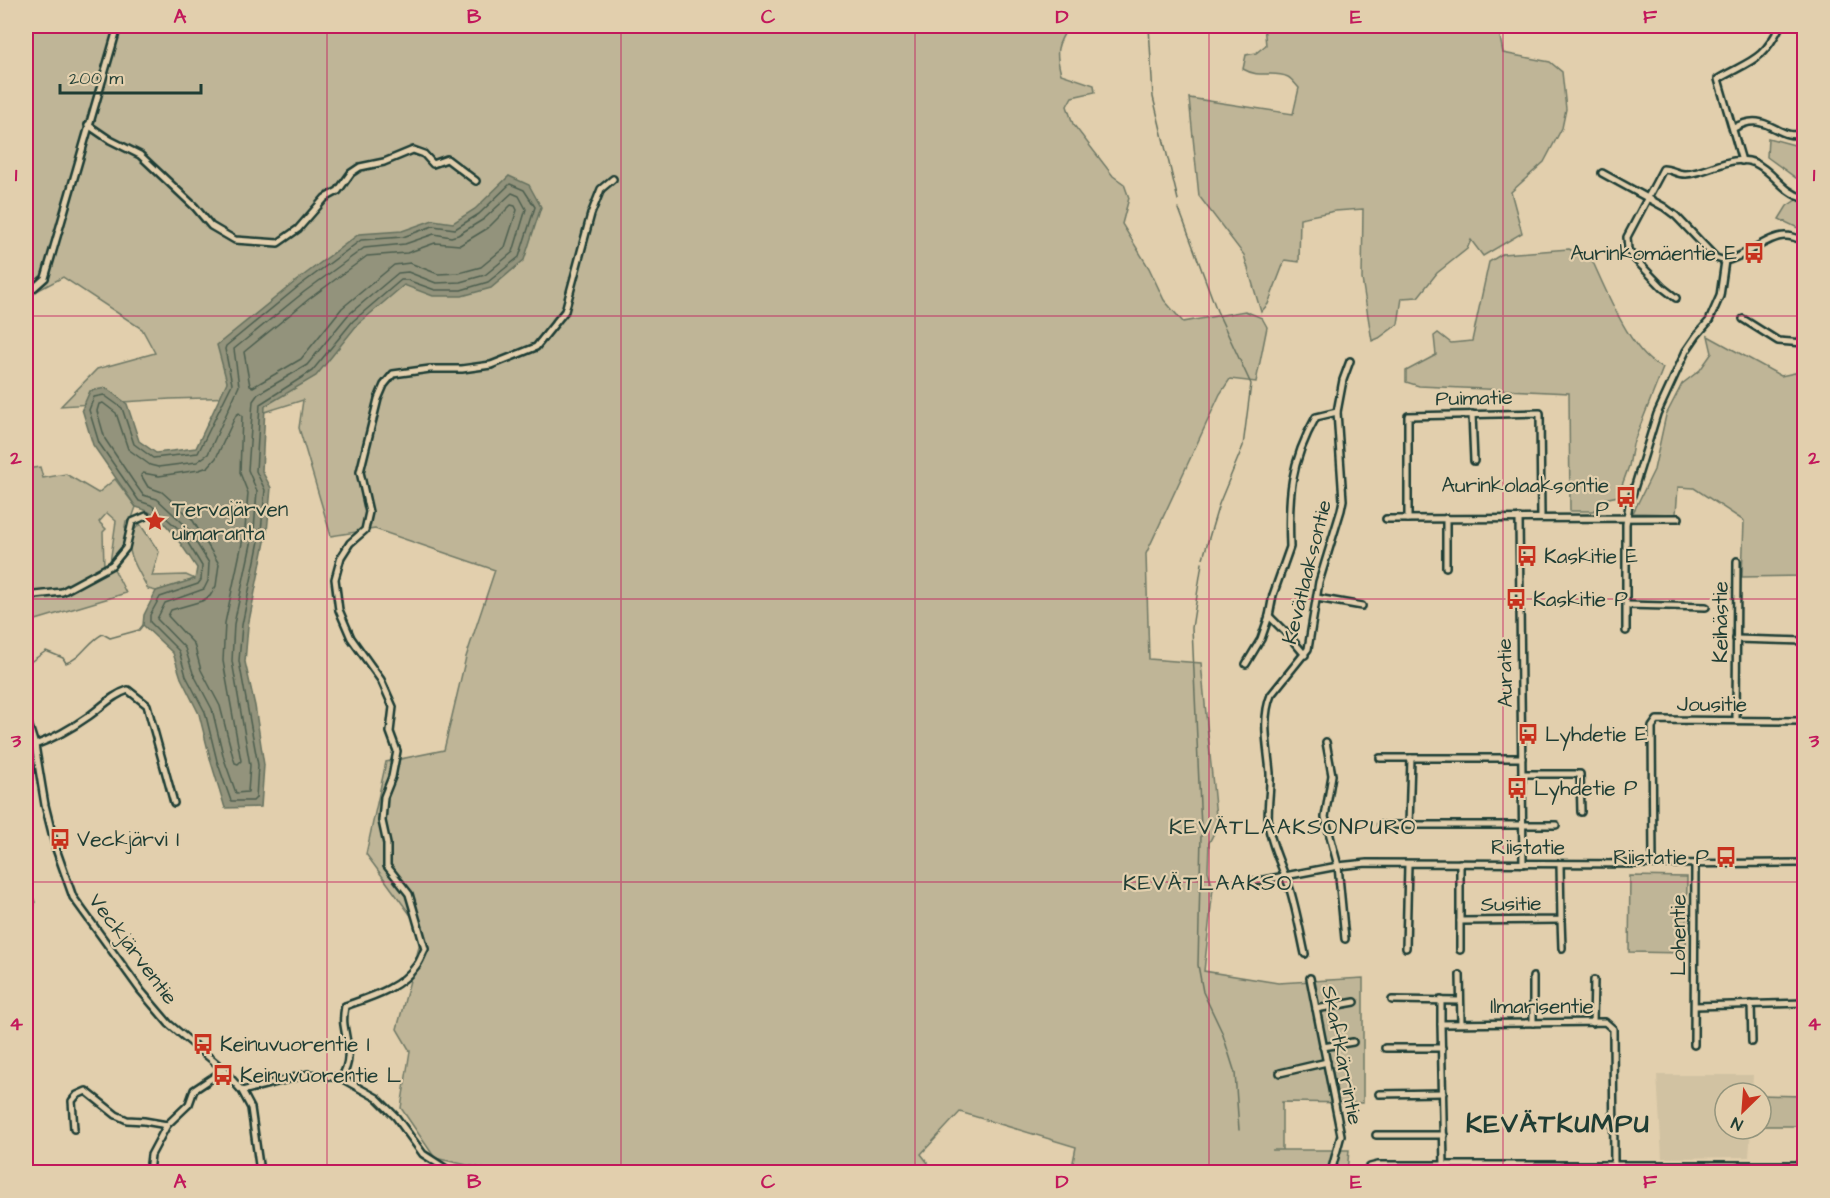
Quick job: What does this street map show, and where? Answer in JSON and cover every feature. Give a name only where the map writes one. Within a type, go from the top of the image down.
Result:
[{"type":"street","points":[[26,295],[45,278],[118,26]]},
{"type":"street","points":[[1742,161],[1718,79],[1760,56],[1770,46],[1780,26]]},
{"type":"street","points":[[1734,128],[1744,122],[1755,121],[1785,133],[1795,135],[1804,133]]},
{"type":"street","points":[[88,125],[110,140],[140,155],[195,207],[211,226],[235,240],[278,243],[298,230],[325,198],[338,191],[351,173],[360,167],[384,162],[413,150],[424,154],[433,164],[447,159],[476,181]]},
{"type":"street","points":[[1676,298],[1663,288],[1628,250],[1627,237],[1664,169],[1688,174],[1742,161],[1757,164],[1796,196],[1804,198]]},
{"type":"street","points":[[1602,173],[1648,197],[1676,216],[1716,258],[1725,261],[1780,236],[1804,241]]},
{"type":"street","points":[[341,1078],[346,1070],[348,1054],[348,1038],[343,1024],[345,1005],[376,995],[395,985],[416,967],[425,949],[409,894],[387,866],[387,844],[382,821],[384,797],[392,777],[397,751],[390,732],[393,707],[381,680],[351,638],[339,610],[335,579],[341,557],[350,543],[365,530],[369,512],[360,472],[378,399],[384,385],[393,374],[430,369],[462,369],[491,364],[536,348],[565,311],[600,189],[613,179]]},
{"type":"street","points":[[1626,631],[1627,518],[1653,423],[1686,351],[1715,310],[1720,296],[1725,261]]},
{"type":"street","points":[[1743,319],[1778,341],[1804,343]]},
{"type":"street","name":"Kevätlaaksontie","points":[[1305,954],[1288,884],[1269,828],[1270,782],[1266,732],[1268,703],[1271,695],[1305,655],[1311,636],[1319,582],[1343,500],[1336,412],[1350,361]]},
{"type":"street","points":[[1246,664],[1261,639],[1273,595],[1290,548],[1289,489],[1300,453],[1316,417],[1336,412]]},
{"type":"street","name":"Puimatie","points":[[1408,519],[1408,416],[1539,413],[1541,518]]},
{"type":"street","points":[[1472,414],[1474,461]]},
{"type":"street","points":[[26,597],[62,592],[112,565],[126,548],[132,522],[146,516]]},
{"type":"street","name":"Auratie","points":[[1519,518],[1523,864]]},
{"type":"street","points":[[1386,519],[1679,518]]},
{"type":"street","points":[[1446,519],[1446,567]]},
{"type":"street","name":"Keihästie","points":[[1736,720],[1737,561]]},
{"type":"street","points":[[1317,598],[1362,606]]},
{"type":"street","points":[[1627,605],[1706,607]]},
{"type":"street","points":[[1269,616],[1305,655]]},
{"type":"street","points":[[1737,639],[1804,642]]},
{"type":"street","points":[[36,745],[59,736],[118,693],[128,690],[147,705],[174,803]]},
{"type":"street","name":"Veckjärventie","points":[[26,717],[36,745],[47,816],[56,849],[74,897],[169,1024],[222,1068],[242,1091],[251,1108],[260,1173]]},
{"type":"street","name":"Jousitie","points":[[1653,864],[1652,726],[1657,720],[1804,721]]},
{"type":"street","points":[[1326,742],[1332,775],[1324,813],[1338,866],[1345,939]]},
{"type":"street","points":[[1380,758],[1522,758]]},
{"type":"street","points":[[1409,825],[1411,758]]},
{"type":"street","points":[[1523,774],[1580,774],[1581,812]]},
{"type":"street","points":[[1381,825],[1556,825]]},
{"type":"street","name":"Riistatie","points":[[1253,882],[1338,866],[1367,863],[1804,862]]},
{"type":"street","name":"Susitie","points":[[1460,863],[1460,950]]},
{"type":"street","points":[[1406,948],[1408,864]]},
{"type":"street","name":"Susitie","points":[[1560,864],[1562,948]]},
{"type":"street","name":"Lohentie","points":[[1694,1045],[1695,864]]},
{"type":"street","name":"Susitie","points":[[1460,921],[1562,920]]},
{"type":"street","points":[[1460,975],[1461,1023]]},
{"type":"street","points":[[1533,977],[1533,1023]]},
{"type":"street","name":"Skaftkärrintie","points":[[1310,978],[1341,1136],[1331,1173]]},
{"type":"street","points":[[1593,1023],[1594,980]]},
{"type":"street","points":[[1392,1000],[1460,1000]]},
{"type":"street","points":[[1440,1173],[1444,1135],[1441,1000]]},
{"type":"street","points":[[1316,1009],[1355,1002]]},
{"type":"street","name":"Lohentie","points":[[1695,1006],[1804,1003]]},
{"type":"street","points":[[1751,1004],[1752,1042]]},
{"type":"street","name":"Ilmarisentie","points":[[1441,1024],[1605,1022],[1612,1029],[1614,1165]]},
{"type":"street","points":[[1323,1047],[1353,1042]]},
{"type":"street","points":[[1385,1048],[1442,1048]]},
{"type":"street","points":[[1280,1073],[1326,1062]]},
{"type":"street","points":[[149,1173],[151,1155],[167,1125],[189,1104],[194,1090],[218,1074],[222,1068]]},
{"type":"street","points":[[242,1091],[308,1074],[341,1078],[377,1098],[396,1117],[423,1154],[451,1173]]},
{"type":"street","points":[[74,1129],[72,1101],[77,1095],[86,1091],[116,1115],[127,1120],[144,1120],[167,1125]]},
{"type":"street","points":[[1379,1094],[1443,1094]]},
{"type":"street","points":[[1376,1135],[1444,1135]]},
{"type":"street","points":[[1365,1173],[1373,1166],[1614,1165],[1652,1169],[1717,1169],[1804,1165]]},
{"type":"street","points":[[1398,1166],[1398,1173]]},
{"type":"street","points":[[1484,1166],[1484,1173]]},
{"type":"shaded area","points":[[26,26],[1069,26],[1061,38],[1058,49],[1061,74],[1094,85],[1095,92],[1072,97],[1067,106],[1073,124],[1113,176],[1124,184],[1129,198],[1122,224],[1149,268],[1164,300],[1183,322],[1245,311],[1262,318],[1267,327],[1256,382],[1230,379],[1220,394],[1146,554],[1149,659],[1201,663],[1217,827],[1209,843],[1208,871],[1213,888],[1204,971],[1278,983],[1363,978],[1363,1103],[1282,1102],[1282,1150],[1349,1150],[1347,1172],[1071,1172],[1076,1147],[960,1112],[921,1154],[935,1172],[499,1172],[435,1158],[401,1108],[410,1051],[397,1029],[423,932],[366,854],[386,762],[444,750],[466,657],[495,570],[375,529],[331,536],[299,428],[303,400],[265,412],[239,397],[61,406],[97,369],[155,353],[142,329],[63,277],[35,292],[26,291]]},
{"type":"shaded area","points":[[1264,26],[1498,26],[1503,53],[1550,62],[1562,72],[1566,109],[1562,128],[1544,162],[1511,192],[1522,233],[1483,256],[1471,240],[1467,249],[1437,273],[1418,297],[1402,298],[1398,324],[1372,341],[1362,279],[1363,209],[1335,211],[1300,218],[1299,262],[1285,260],[1268,304],[1261,312],[1244,255],[1199,196],[1189,98],[1293,114],[1299,88],[1291,79],[1282,75],[1255,73],[1243,69],[1246,55],[1256,53],[1266,45]]},
{"type":"shaded area","points":[[1768,138],[1798,146],[1804,150],[1804,180],[1796,178],[1767,157]]},
{"type":"shaded area","points":[[1796,200],[1804,202],[1802,230],[1779,219],[1787,206]]},
{"type":"shaded area","points":[[1569,249],[1592,260],[1612,304],[1631,337],[1641,351],[1663,368],[1633,444],[1629,466],[1618,496],[1604,499],[1594,511],[1570,511],[1569,393],[1419,386],[1406,382],[1406,371],[1436,355],[1434,336],[1438,333],[1451,343],[1472,341],[1489,262],[1502,254]]},
{"type":"shaded area","points":[[1708,336],[1781,376],[1804,371],[1804,576],[1742,577],[1744,521],[1694,488],[1678,487],[1676,514],[1633,513],[1654,470],[1666,415],[1682,384],[1700,370],[1712,353]]},
{"type":"shaded area","points":[[40,467],[43,478],[66,474],[98,493],[115,479],[136,507],[131,521],[126,521],[127,531],[123,547],[110,563],[116,521],[107,513],[99,522],[106,529],[103,532],[104,567],[62,591],[26,595],[26,469]]},
{"type":"shaded area","points":[[140,524],[159,552],[152,576],[186,575],[195,579],[156,591],[148,589],[131,555],[130,547],[133,532]]},
{"type":"shaded area","points":[[113,567],[126,593],[26,623],[26,599],[64,595]]},
{"type":"shaded area","points":[[1630,876],[1687,877],[1686,953],[1629,952]]},
{"type":"shaded area","points":[[1657,1075],[1753,1075],[1753,1081],[1713,1081],[1713,1141],[1750,1141],[1749,1157],[1662,1158]]},
{"type":"shaded area","points":[[1773,1095],[1802,1096],[1802,1126],[1773,1126]]},
{"type":"water","points":[[509,176],[529,185],[541,207],[524,260],[491,288],[462,296],[433,296],[404,285],[357,325],[316,376],[265,406],[262,471],[271,488],[267,532],[248,626],[245,662],[255,706],[264,765],[261,807],[225,808],[199,714],[181,678],[173,653],[143,625],[144,615],[156,591],[195,579],[197,568],[164,523],[156,516],[136,507],[93,445],[82,409],[90,391],[106,388],[127,404],[139,441],[156,453],[196,448],[227,382],[217,345],[359,234],[402,231],[433,220],[453,223],[475,209]]},
{"type":"water","points":[[26,880],[35,902],[26,1003]]},
{"type":"waterway","points":[[1149,26],[1153,97],[1178,200]]},
{"type":"waterway","points":[[1179,209],[1217,311],[1251,384],[1243,446],[1219,504],[1203,558]]},
{"type":"waterway","points":[[1201,828],[1192,628],[1202,563]]},
{"type":"waterway","points":[[26,665],[46,651],[63,658],[66,663],[72,661],[103,634],[110,638],[139,630],[143,625]]},
{"type":"waterway","points":[[1201,835],[1198,965],[1203,992],[1222,1032],[1235,1073],[1239,1130]]},
{"type":"place","name":"Aurinkomäentie E","points":[[1754,253]]},
{"type":"place","name":"Aurinkolaaksontie P","points":[[1626,497]]},
{"type":"place","name":"Tervajärven uimaranta","points":[[155,521]]},
{"type":"place","name":"Kaskitie E","points":[[1527,556]]},
{"type":"place","name":"Kaskitie P","points":[[1516,599]]},
{"type":"place","name":"Lyhdetie E","points":[[1528,734]]},
{"type":"place","name":"Lyhdetie P","points":[[1517,788]]},
{"type":"place","name":"Veckjärvi I","points":[[60,839]]},
{"type":"place","name":"Riistatie P","points":[[1726,857]]},
{"type":"place","name":"Keinuvuorentie I","points":[[203,1044]]},
{"type":"place","name":"Keinuvuorentie L","points":[[223,1075]]},
{"type":"district","name":"KEVÄTLAAKSONPURO","points":[[1293,827]]},
{"type":"district","name":"KEVÄTLAAKSO","points":[[1208,883]]},
{"type":"district","name":"KEVÄTKUMPU","points":[[1558,1124]]}]
